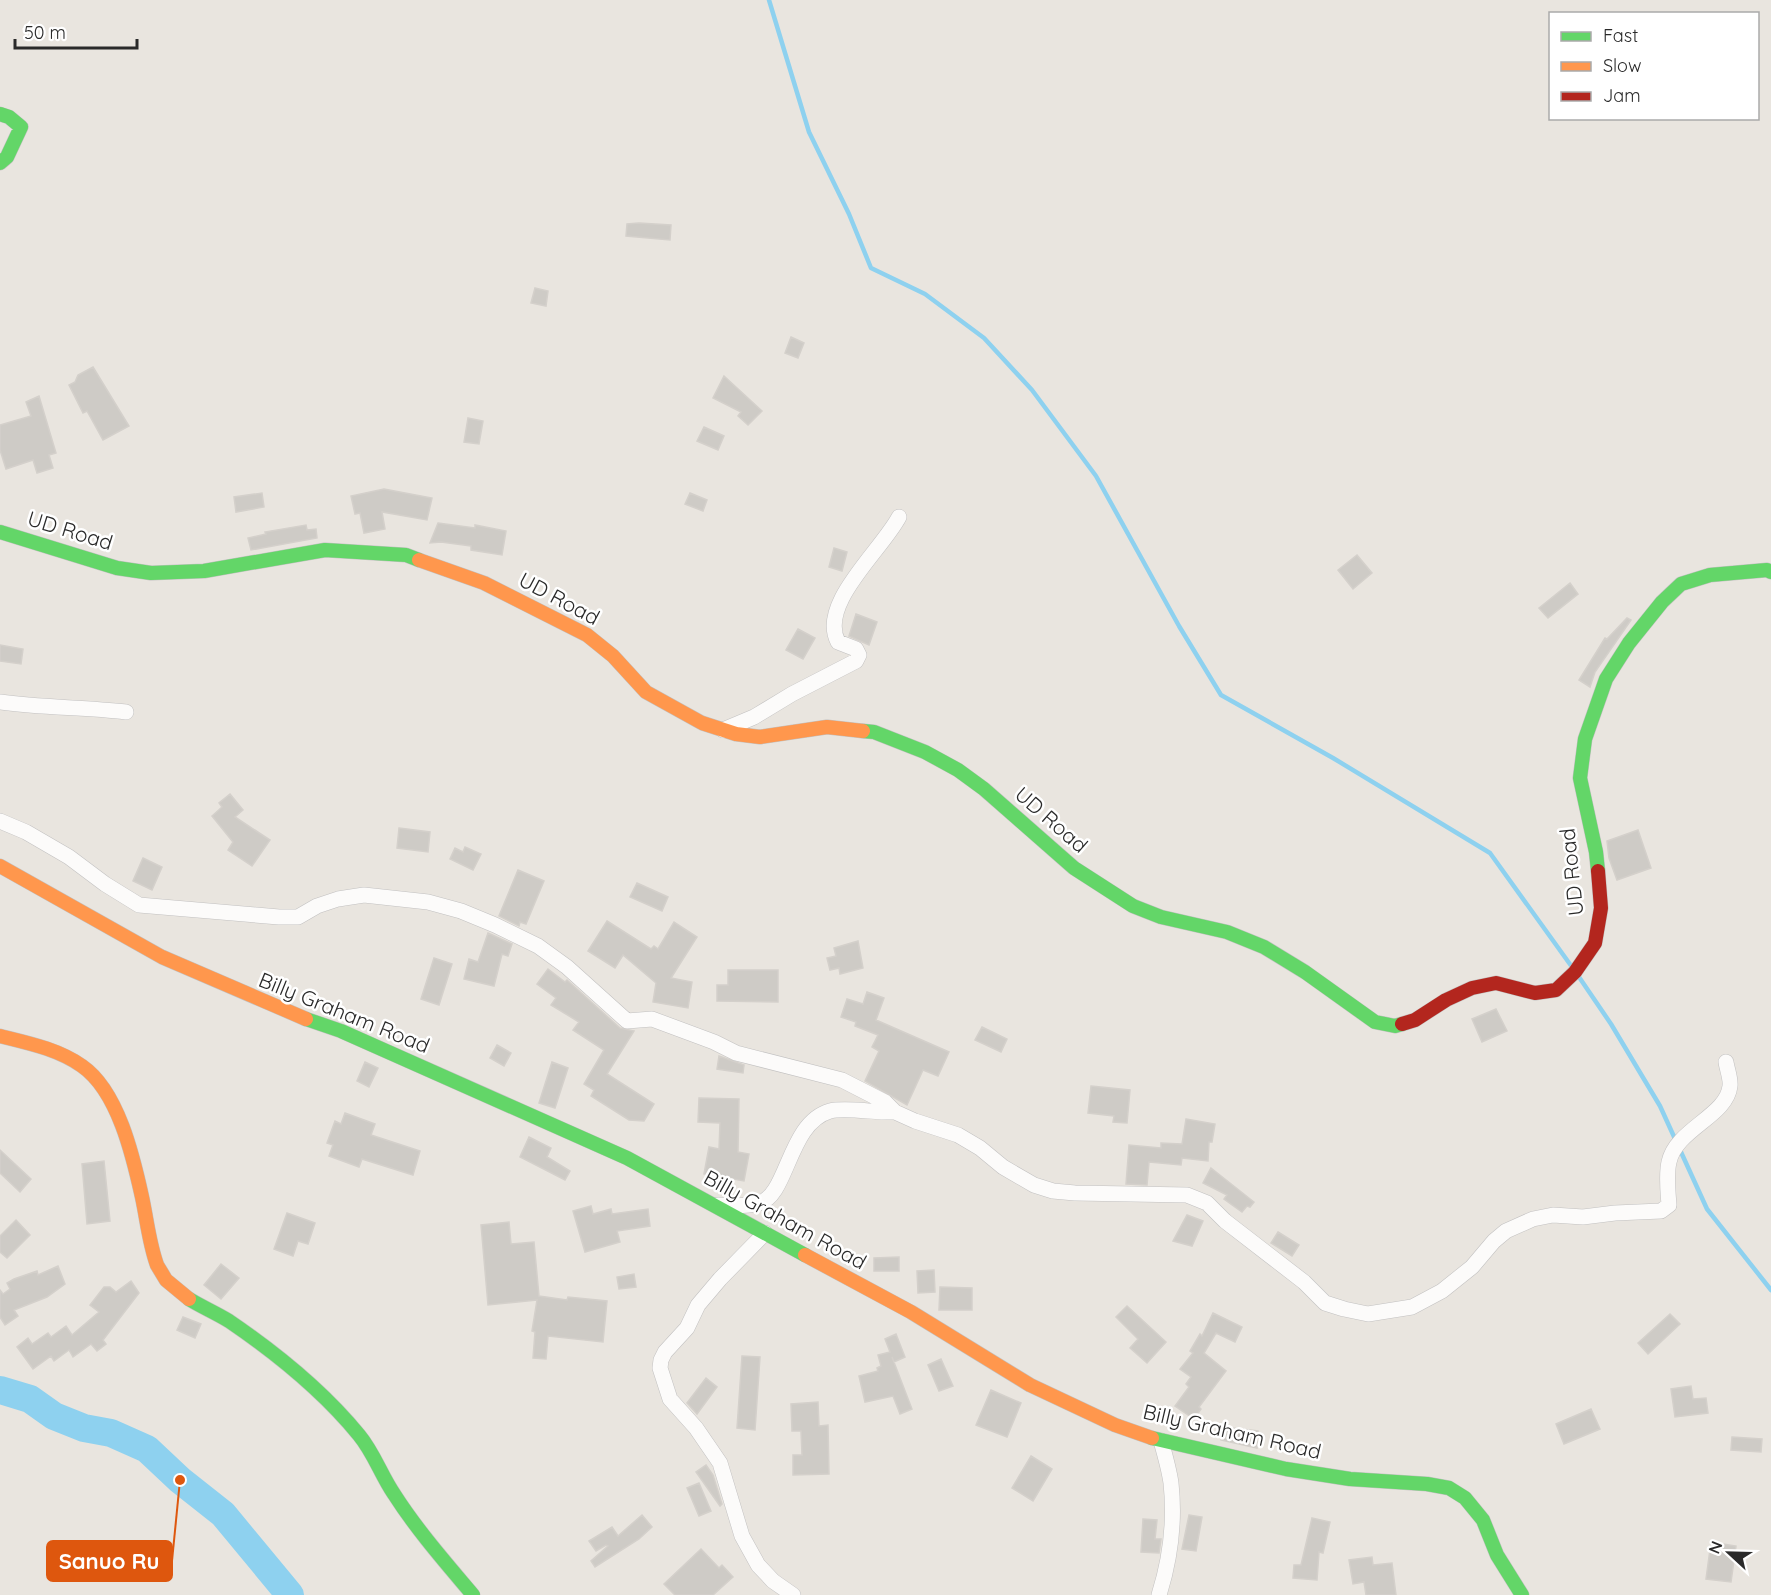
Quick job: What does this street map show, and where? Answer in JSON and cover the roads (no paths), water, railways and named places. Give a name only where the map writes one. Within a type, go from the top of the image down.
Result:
[{"type":"main road","points":[[0,114],[9,117],[21,127],[7,157],[0,163]]},
{"type":"main road","name":"UD Road","points":[[0,532],[117,568],[151,573],[204,571],[325,550],[406,555],[484,583],[587,635],[612,656],[646,692],[702,723],[736,734],[760,737],[827,727],[874,732],[903,742],[958,770],[984,789],[1074,868],[1133,906],[1161,917],[1227,932],[1264,947],[1305,972],[1375,1022],[1395,1026],[1415,1020],[1446,1000],[1472,988],[1496,983],[1535,993],[1556,990],[1575,972],[1594,943],[1601,908],[1596,852],[1580,778],[1586,739],[1606,679],[1629,643],[1662,602],[1681,584],[1710,575],[1767,570],[1771,572]]},
{"type":"main road","name":"Billy Graham Road","points":[[0,866],[162,957],[282,1010],[341,1031],[627,1158],[911,1312],[1030,1385],[1115,1425],[1161,1441],[1319,1475],[1449,1488],[1465,1498],[1483,1520],[1497,1555],[1521,1595]]},
{"type":"main road","points":[[0,1036],[61,1054],[92,1074],[101,1084],[111,1099],[132,1160],[154,1264],[167,1282],[273,1353],[318,1391],[368,1446],[393,1493],[427,1540],[473,1595]]},
{"type":"street","points":[[723,730],[754,717],[792,694],[856,661],[859,655],[856,649],[838,642],[833,632],[833,620],[842,595],[899,517]]},
{"type":"street","points":[[0,702],[39,707],[98,708],[126,712]]},
{"type":"street","points":[[0,821],[26,832],[69,857],[112,890],[139,905],[289,917],[298,916],[338,899],[364,895],[428,902],[461,911],[495,924],[538,946],[567,967],[627,1021],[652,1019],[714,1042],[736,1053],[842,1080],[885,1102],[895,1112],[958,1135],[1034,1185],[1053,1191],[1187,1195],[1207,1203],[1252,1244],[1304,1282],[1324,1303],[1368,1314],[1412,1307],[1442,1291],[1472,1267],[1494,1241],[1506,1231],[1533,1219],[1553,1215],[1583,1217],[1661,1211],[1669,1205],[1668,1163],[1672,1153],[1683,1138],[1724,1101],[1730,1086],[1726,1062]]},
{"type":"street","points":[[712,1204],[736,1206],[761,1203],[777,1187],[789,1156],[810,1124],[830,1111],[895,1112]]},
{"type":"street","points":[[765,1233],[698,1305],[682,1334],[665,1352],[660,1368],[670,1399],[696,1428],[720,1463],[742,1536],[758,1565],[773,1581],[793,1595]]},
{"type":"street","points":[[1159,1595],[1165,1576],[1173,1502],[1171,1480],[1161,1441]]},
{"type":"waterway","points":[[769,0],[809,132],[849,214],[871,268],[925,294],[984,338],[1032,390],[1096,476],[1179,626],[1221,695],[1333,758],[1490,853],[1572,967]]},
{"type":"waterway","points":[[1579,977],[1611,1024],[1660,1106],[1707,1209],[1771,1290]]},
{"type":"waterway","points":[[0,1390],[30,1399],[54,1416],[84,1428],[111,1433],[147,1449],[180,1480],[223,1514],[290,1595]]},
{"type":"place","name":"Sanuo Ru","points":[[180,1480]]}]
